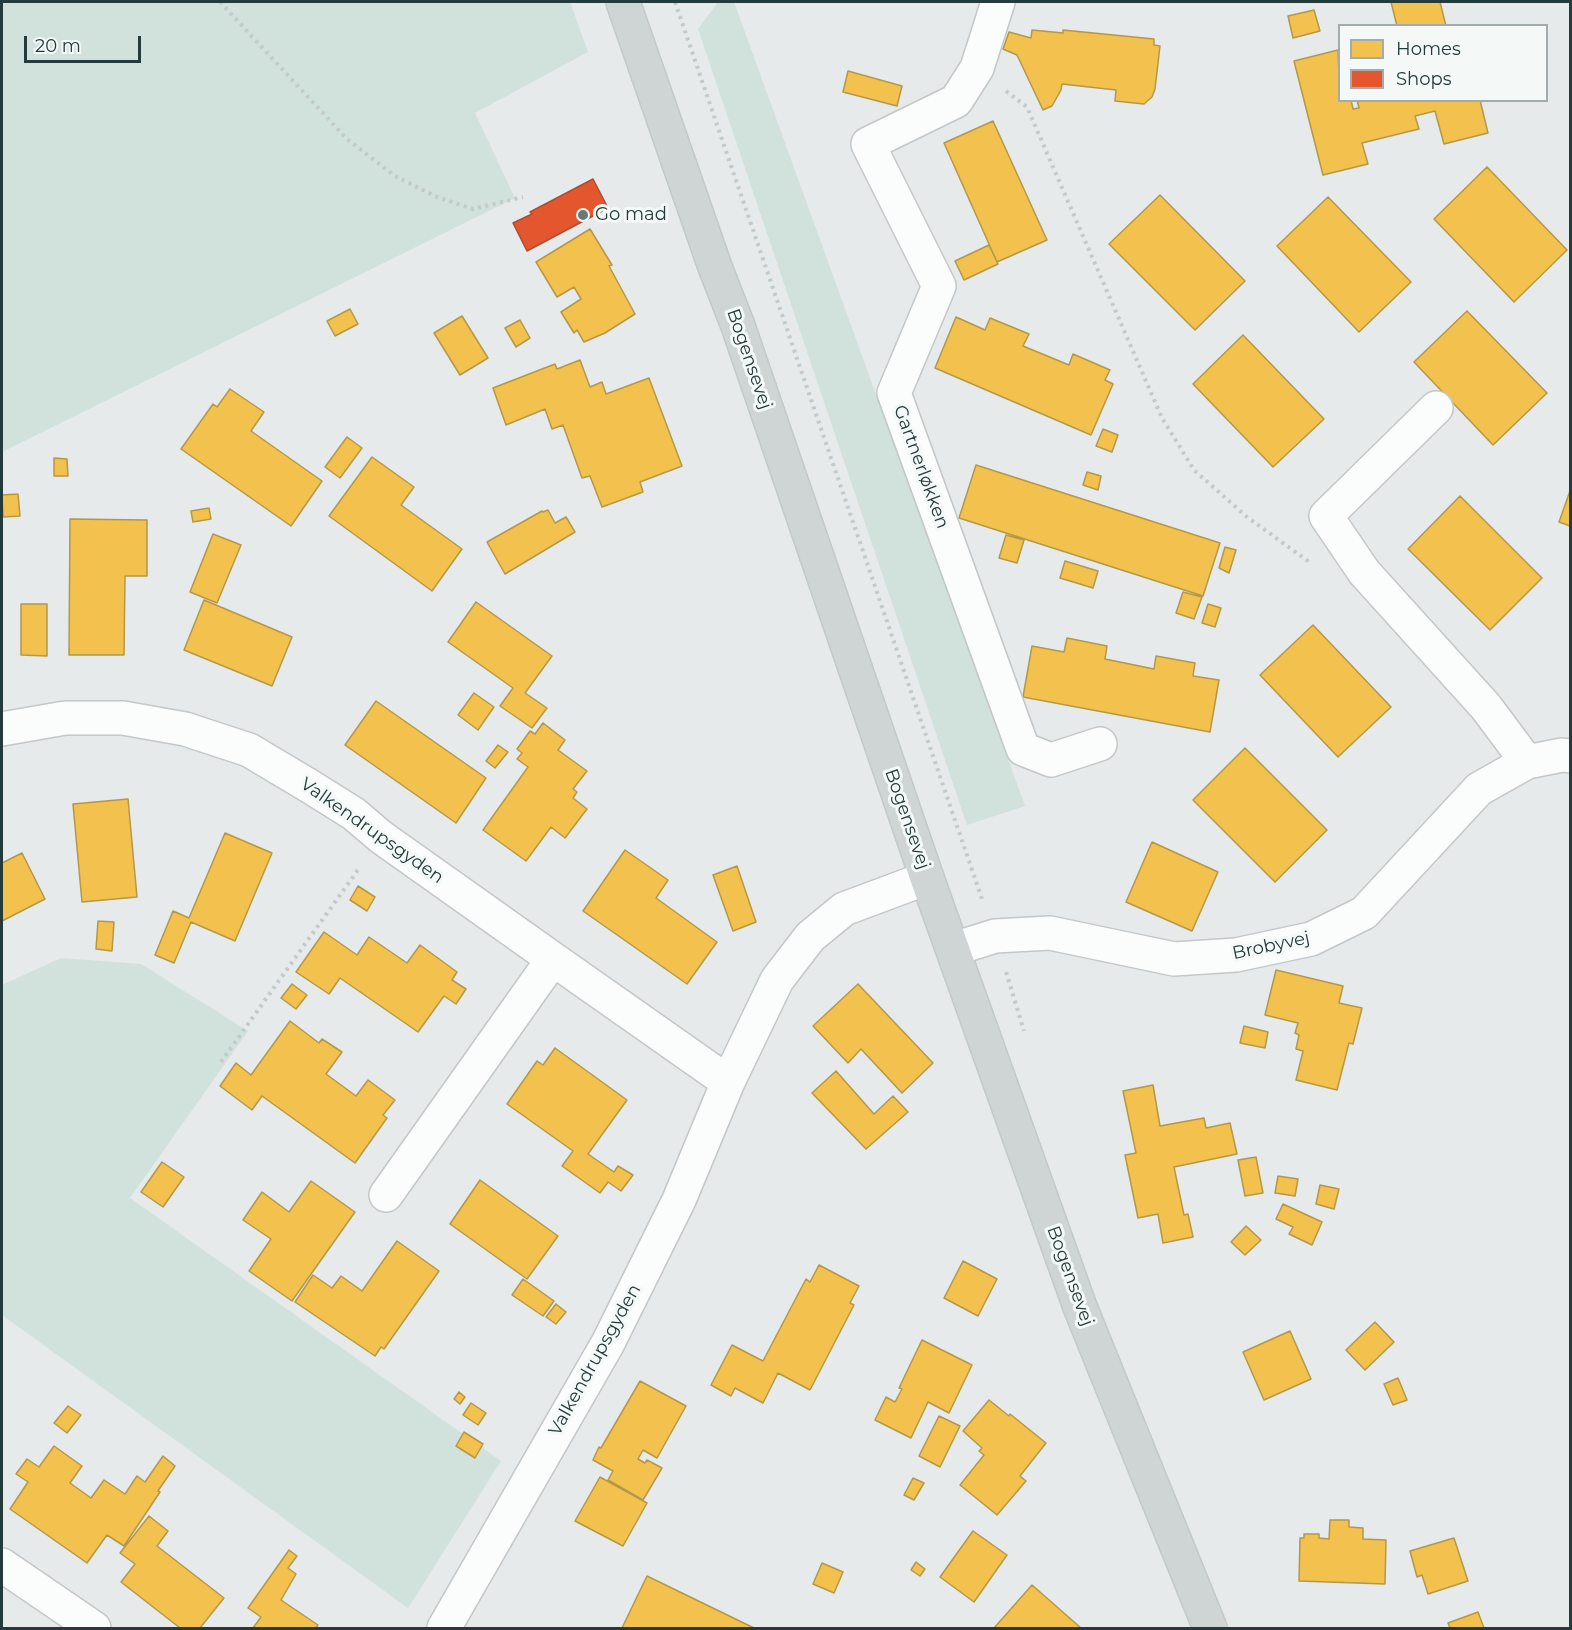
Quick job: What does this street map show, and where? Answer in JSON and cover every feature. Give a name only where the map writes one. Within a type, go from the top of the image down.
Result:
[{"type":"main road","name":"Bogensevej","points":[[623,2],[738,326],[927,878],[1080,1307],[1210,1629]]},
{"type":"street","name":"Gartnerløkken","points":[[998,2],[977,68],[956,101],[868,144],[939,286],[894,393],[1023,748],[1051,760],[1100,744]]},
{"type":"street","points":[[1436,408],[1326,516],[1364,572],[1486,707],[1527,762]]},
{"type":"street","name":"Valkendrupsgyden","points":[[2,729],[65,718],[123,718],[185,729],[249,750],[337,803],[381,837],[728,1082]]},
{"type":"street","name":"Brobyvej","points":[[954,949],[995,936],[1050,933],[1174,959],[1236,955],[1311,939],[1364,913],[1479,789],[1527,762],[1562,755],[1570,756]]},
{"type":"street","name":"Valkendrupsgyden","points":[[444,1629],[608,1343],[679,1200],[728,1082],[777,980],[810,937],[844,909],[927,878]]},
{"type":"street","points":[[386,1195],[553,959]]},
{"type":"street","points":[[2,1565],[94,1629]]},
{"type":"path","points":[[220,2],[347,139],[395,176],[437,197],[473,209],[523,197]]},
{"type":"path","points":[[675,2],[995,936],[1024,1032],[994,1065]]},
{"type":"path","points":[[977,68],[1027,107],[1162,418],[1194,470],[1246,517],[1340,584],[1364,572]]},
{"type":"path","points":[[221,1062],[381,837]]},
{"type":"shaded area","points":[[2,2],[570,2],[588,52],[475,113],[515,198],[2,452]]},
{"type":"shaded area","points":[[718,2],[734,2],[1025,806],[967,825],[698,29]]},
{"type":"shaded area","points":[[61,958],[141,964],[248,1031],[130,1198],[501,1461],[408,1608],[2,1315],[2,985]]},
{"type":"building: Homes","points":[[1391,2],[1440,2],[1446,24],[1396,24]]},
{"type":"building: Homes","points":[[1314,10],[1320,31],[1293,38],[1288,16]]},
{"type":"building: Homes","points":[[1032,30],[1063,33],[1063,30],[1154,39],[1154,45],[1160,46],[1152,97],[1144,104],[1115,101],[1116,90],[1062,84],[1052,106],[1043,110],[1017,55],[1003,49],[1009,32],[1031,38]]},
{"type":"building: Homes","points":[[1338,50],[1338,102],[1351,102],[1353,109],[1359,108],[1358,102],[1480,102],[1488,133],[1444,144],[1435,111],[1415,116],[1419,129],[1362,143],[1368,164],[1323,175],[1294,61]]},
{"type":"building: Homes","points":[[848,71],[902,86],[897,106],[843,92]]},
{"type":"building: Homes","points":[[993,121],[1047,240],[997,262],[944,143]]},
{"type":"building: Homes","points":[[1487,167],[1567,250],[1514,302],[1434,219]]},
{"type":"building: Homes","points":[[1160,195],[1245,281],[1195,330],[1109,244]]},
{"type":"building: Homes","points":[[1328,197],[1411,282],[1359,332],[1277,246]]},
{"type":"building: Homes","points":[[590,229],[612,265],[609,266],[635,314],[605,333],[584,342],[577,330],[574,333],[561,312],[581,299],[574,287],[557,297],[536,262]]},
{"type":"building: Homes","points":[[989,245],[998,264],[964,280],[955,261]]},
{"type":"building: Homes","points":[[350,309],[358,324],[335,336],[327,321]]},
{"type":"building: Homes","points":[[1467,311],[1547,393],[1493,445],[1414,362]]},
{"type":"building: Homes","points":[[462,316],[488,358],[460,375],[434,333]]},
{"type":"building: Homes","points":[[956,317],[985,330],[990,318],[1029,334],[1023,346],[1069,365],[1073,354],[1110,370],[1105,380],[1113,384],[1091,435],[935,368]]},
{"type":"building: Homes","points":[[520,320],[530,338],[516,347],[505,328]]},
{"type":"building: Homes","points":[[1243,335],[1324,419],[1273,467],[1193,384]]},
{"type":"building: Homes","points":[[580,360],[590,387],[602,382],[606,394],[649,378],[682,466],[640,482],[643,492],[602,507],[590,476],[582,478],[563,425],[552,429],[545,409],[506,425],[493,388],[555,364],[557,369]]},
{"type":"building: Homes","points":[[230,389],[264,412],[251,431],[322,481],[291,526],[181,449],[213,404],[217,407]]},
{"type":"building: Homes","points":[[1103,429],[1118,435],[1112,452],[1096,446]]},
{"type":"building: Homes","points":[[347,437],[362,448],[340,478],[325,467]]},
{"type":"building: Homes","points":[[372,457],[414,487],[401,505],[462,549],[432,591],[329,516]]},
{"type":"building: Homes","points":[[54,458],[67,459],[68,476],[54,476]]},
{"type":"building: Homes","points":[[976,465],[1220,543],[1203,596],[959,518]]},
{"type":"building: Homes","points":[[1087,472],[1101,476],[1098,490],[1083,485]]},
{"type":"building: Homes","points":[[1570,491],[1570,526],[1559,522]]},
{"type":"building: Homes","points":[[18,494],[20,516],[3,517],[2,495]]},
{"type":"building: Homes","points":[[1460,496],[1542,578],[1490,630],[1408,549]]},
{"type":"building: Homes","points":[[209,508],[211,519],[193,522],[191,511]]},
{"type":"building: Homes","points":[[548,510],[555,523],[566,517],[575,532],[505,574],[487,542],[542,511]]},
{"type":"building: Homes","points":[[70,519],[147,520],[147,576],[125,576],[124,655],[69,655]]},
{"type":"building: Homes","points":[[213,534],[241,545],[217,603],[190,592]]},
{"type":"building: Homes","points":[[1006,535],[1024,540],[1017,563],[999,558]]},
{"type":"building: Homes","points":[[1225,547],[1236,550],[1229,573],[1219,568]]},
{"type":"building: Homes","points":[[1065,561],[1098,571],[1093,588],[1060,578]]},
{"type":"building: Homes","points":[[1183,592],[1202,597],[1194,619],[1176,613]]},
{"type":"building: Homes","points":[[204,600],[292,637],[272,686],[184,650]]},
{"type":"building: Homes","points":[[476,602],[552,656],[525,693],[547,708],[532,728],[500,706],[513,688],[448,642]]},
{"type":"building: Homes","points":[[21,604],[47,604],[47,656],[21,655]]},
{"type":"building: Homes","points":[[1208,604],[1221,608],[1215,627],[1202,623]]},
{"type":"building: Homes","points":[[1313,625],[1391,707],[1338,757],[1260,675]]},
{"type":"building: Homes","points":[[1067,638],[1107,646],[1105,659],[1154,669],[1156,656],[1195,663],[1193,676],[1219,680],[1210,732],[1023,697],[1032,646],[1064,652]]},
{"type":"building: Homes","points":[[474,693],[494,707],[478,730],[458,715]]},
{"type":"building: Homes","points":[[376,701],[486,778],[456,823],[345,745]]},
{"type":"building: Homes","points":[[543,723],[565,740],[558,750],[587,771],[573,789],[577,792],[573,798],[587,809],[565,838],[551,827],[526,861],[483,830],[528,767],[517,759],[522,753],[517,749],[530,731],[535,734]]},
{"type":"building: Homes","points":[[498,745],[508,752],[495,768],[486,761]]},
{"type":"building: Homes","points":[[1245,748],[1327,830],[1275,882],[1193,800]]},
{"type":"building: Homes","points":[[128,799],[137,897],[82,902],[73,804]]},
{"type":"building: Homes","points":[[225,833],[272,853],[235,941],[191,922],[174,963],[155,955],[173,911],[189,918]]},
{"type":"building: Homes","points":[[1152,842],[1218,872],[1192,931],[1126,902]]},
{"type":"building: Homes","points":[[625,850],[668,880],[656,898],[717,942],[687,984],[583,911]]},
{"type":"building: Homes","points":[[22,853],[45,899],[2,921],[2,863]]},
{"type":"building: Homes","points":[[737,866],[756,922],[733,931],[713,875]]},
{"type":"building: Homes","points":[[358,886],[375,897],[367,911],[350,900]]},
{"type":"building: Homes","points":[[98,921],[114,922],[112,951],[96,949]]},
{"type":"building: Homes","points":[[324,932],[357,955],[369,937],[407,963],[420,945],[457,972],[452,980],[466,989],[456,1004],[444,996],[418,1032],[340,978],[329,994],[296,972]]},
{"type":"building: Homes","points":[[1276,970],[1343,986],[1339,1003],[1362,1008],[1353,1044],[1349,1043],[1337,1090],[1296,1080],[1303,1051],[1296,1049],[1299,1035],[1295,1033],[1298,1023],[1265,1015]]},
{"type":"building: Homes","points":[[292,984],[307,995],[296,1009],[281,998]]},
{"type":"building: Homes","points":[[858,984],[933,1063],[902,1093],[861,1049],[848,1063],[813,1026]]},
{"type":"building: Homes","points":[[290,1021],[319,1043],[322,1039],[342,1052],[326,1074],[356,1096],[368,1080],[395,1100],[383,1115],[387,1118],[355,1163],[262,1096],[252,1110],[220,1086],[236,1063],[251,1075]]},
{"type":"building: Homes","points":[[1244,1026],[1268,1032],[1265,1048],[1240,1043]]},
{"type":"building: Homes","points":[[555,1048],[627,1100],[588,1154],[614,1172],[618,1166],[633,1175],[621,1191],[608,1182],[600,1193],[562,1166],[573,1151],[507,1104],[537,1061],[543,1065]]},
{"type":"building: Homes","points":[[836,1071],[874,1114],[893,1096],[908,1112],[866,1149],[812,1093]]},
{"type":"building: Homes","points":[[1153,1085],[1160,1126],[1204,1118],[1206,1128],[1230,1123],[1237,1154],[1174,1167],[1184,1215],[1188,1214],[1193,1237],[1163,1243],[1158,1214],[1138,1218],[1125,1155],[1136,1153],[1123,1091]]},
{"type":"building: Homes","points":[[1256,1157],[1263,1193],[1245,1196],[1238,1160]]},
{"type":"building: Homes","points":[[162,1162],[184,1177],[163,1207],[141,1192]]},
{"type":"building: Homes","points":[[1278,1176],[1298,1179],[1295,1196],[1275,1193]]},
{"type":"building: Homes","points":[[480,1180],[558,1236],[527,1279],[450,1224]]},
{"type":"building: Homes","points":[[311,1181],[355,1212],[292,1301],[249,1271],[271,1239],[243,1220],[262,1192],[289,1212]]},
{"type":"building: Homes","points":[[1320,1185],[1339,1189],[1334,1209],[1316,1204]]},
{"type":"building: Homes","points":[[1283,1204],[1322,1222],[1312,1245],[1289,1234],[1293,1227],[1276,1219]]},
{"type":"building: Homes","points":[[1246,1226],[1261,1240],[1245,1255],[1231,1242]]},
{"type":"building: Homes","points":[[397,1241],[439,1271],[384,1349],[381,1347],[375,1356],[295,1302],[313,1275],[332,1288],[341,1276],[362,1291]]},
{"type":"building: Homes","points":[[963,1261],[997,1279],[978,1316],[944,1298]]},
{"type":"building: Homes","points":[[819,1265],[859,1286],[850,1303],[854,1305],[810,1390],[778,1373],[763,1403],[735,1388],[731,1396],[711,1385],[732,1345],[763,1361],[806,1279],[810,1282]]},
{"type":"building: Homes","points":[[523,1279],[554,1301],[543,1316],[512,1295]]},
{"type":"building: Homes","points":[[556,1304],[566,1312],[556,1324],[546,1317]]},
{"type":"building: Homes","points":[[1375,1322],[1394,1342],[1365,1370],[1346,1350]]},
{"type":"building: Homes","points":[[1290,1331],[1311,1379],[1264,1400],[1243,1352]]},
{"type":"building: Homes","points":[[922,1340],[972,1365],[949,1413],[928,1402],[911,1438],[875,1420],[886,1397],[895,1402],[902,1389],[899,1388]]},
{"type":"building: Homes","points":[[1398,1378],[1407,1400],[1393,1405],[1384,1384]]},
{"type":"building: Homes","points":[[640,1381],[686,1406],[657,1458],[643,1450],[638,1459],[645,1463],[647,1460],[662,1468],[643,1500],[608,1480],[613,1471],[593,1460]]},
{"type":"building: Homes","points":[[459,1392],[465,1397],[460,1404],[454,1399]]},
{"type":"building: Homes","points":[[989,1400],[1046,1443],[1020,1476],[1026,1481],[997,1515],[960,1485],[984,1455],[979,1451],[982,1448],[963,1431]]},
{"type":"building: Homes","points":[[471,1403],[486,1413],[478,1425],[463,1415]]},
{"type":"building: Homes","points":[[68,1406],[81,1415],[67,1433],[54,1423]]},
{"type":"building: Homes","points":[[939,1416],[960,1426],[940,1467],[919,1456]]},
{"type":"building: Homes","points":[[464,1432],[483,1444],[475,1458],[456,1446]]},
{"type":"building: Homes","points":[[54,1446],[82,1466],[70,1483],[91,1498],[104,1480],[125,1494],[137,1476],[145,1482],[163,1456],[175,1466],[124,1546],[107,1535],[87,1563],[10,1509],[28,1482],[16,1474],[27,1459],[39,1467]]},
{"type":"building: Homes","points":[[600,1477],[647,1503],[623,1546],[575,1521]]},
{"type":"building: Homes","points":[[913,1478],[924,1483],[914,1500],[904,1495]]},
{"type":"building: Homes","points":[[149,1516],[168,1531],[157,1546],[224,1598],[200,1628],[180,1628],[121,1582],[135,1564],[120,1553]]},
{"type":"building: Homes","points":[[1330,1520],[1349,1520],[1349,1527],[1363,1528],[1363,1539],[1386,1540],[1385,1584],[1299,1581],[1300,1538],[1304,1538],[1304,1534],[1319,1534],[1319,1538],[1329,1539]]},
{"type":"building: Homes","points":[[973,1531],[1007,1555],[974,1602],[940,1577]]},
{"type":"building: Homes","points":[[1454,1538],[1468,1581],[1428,1594],[1422,1575],[1417,1577],[1410,1551]]},
{"type":"building: Homes","points":[[289,1550],[297,1556],[288,1568],[296,1574],[281,1600],[318,1625],[316,1628],[253,1628],[261,1617],[248,1608]]},
{"type":"building: Homes","points":[[916,1562],[925,1569],[920,1576],[911,1570]]},
{"type":"building: Homes","points":[[822,1563],[843,1572],[834,1593],[813,1584]]},
{"type":"building: Homes","points":[[647,1576],[754,1628],[622,1628]]},
{"type":"building: Homes","points":[[1032,1585],[1081,1628],[994,1628]]},
{"type":"building: Homes","points":[[1478,1612],[1484,1628],[1450,1628],[1448,1623]]},
{"type":"building: Shops","points":[[593,179],[608,208],[527,251],[513,223]]},
{"type":"place","name":"Go mad","points":[[583,215]]}]
